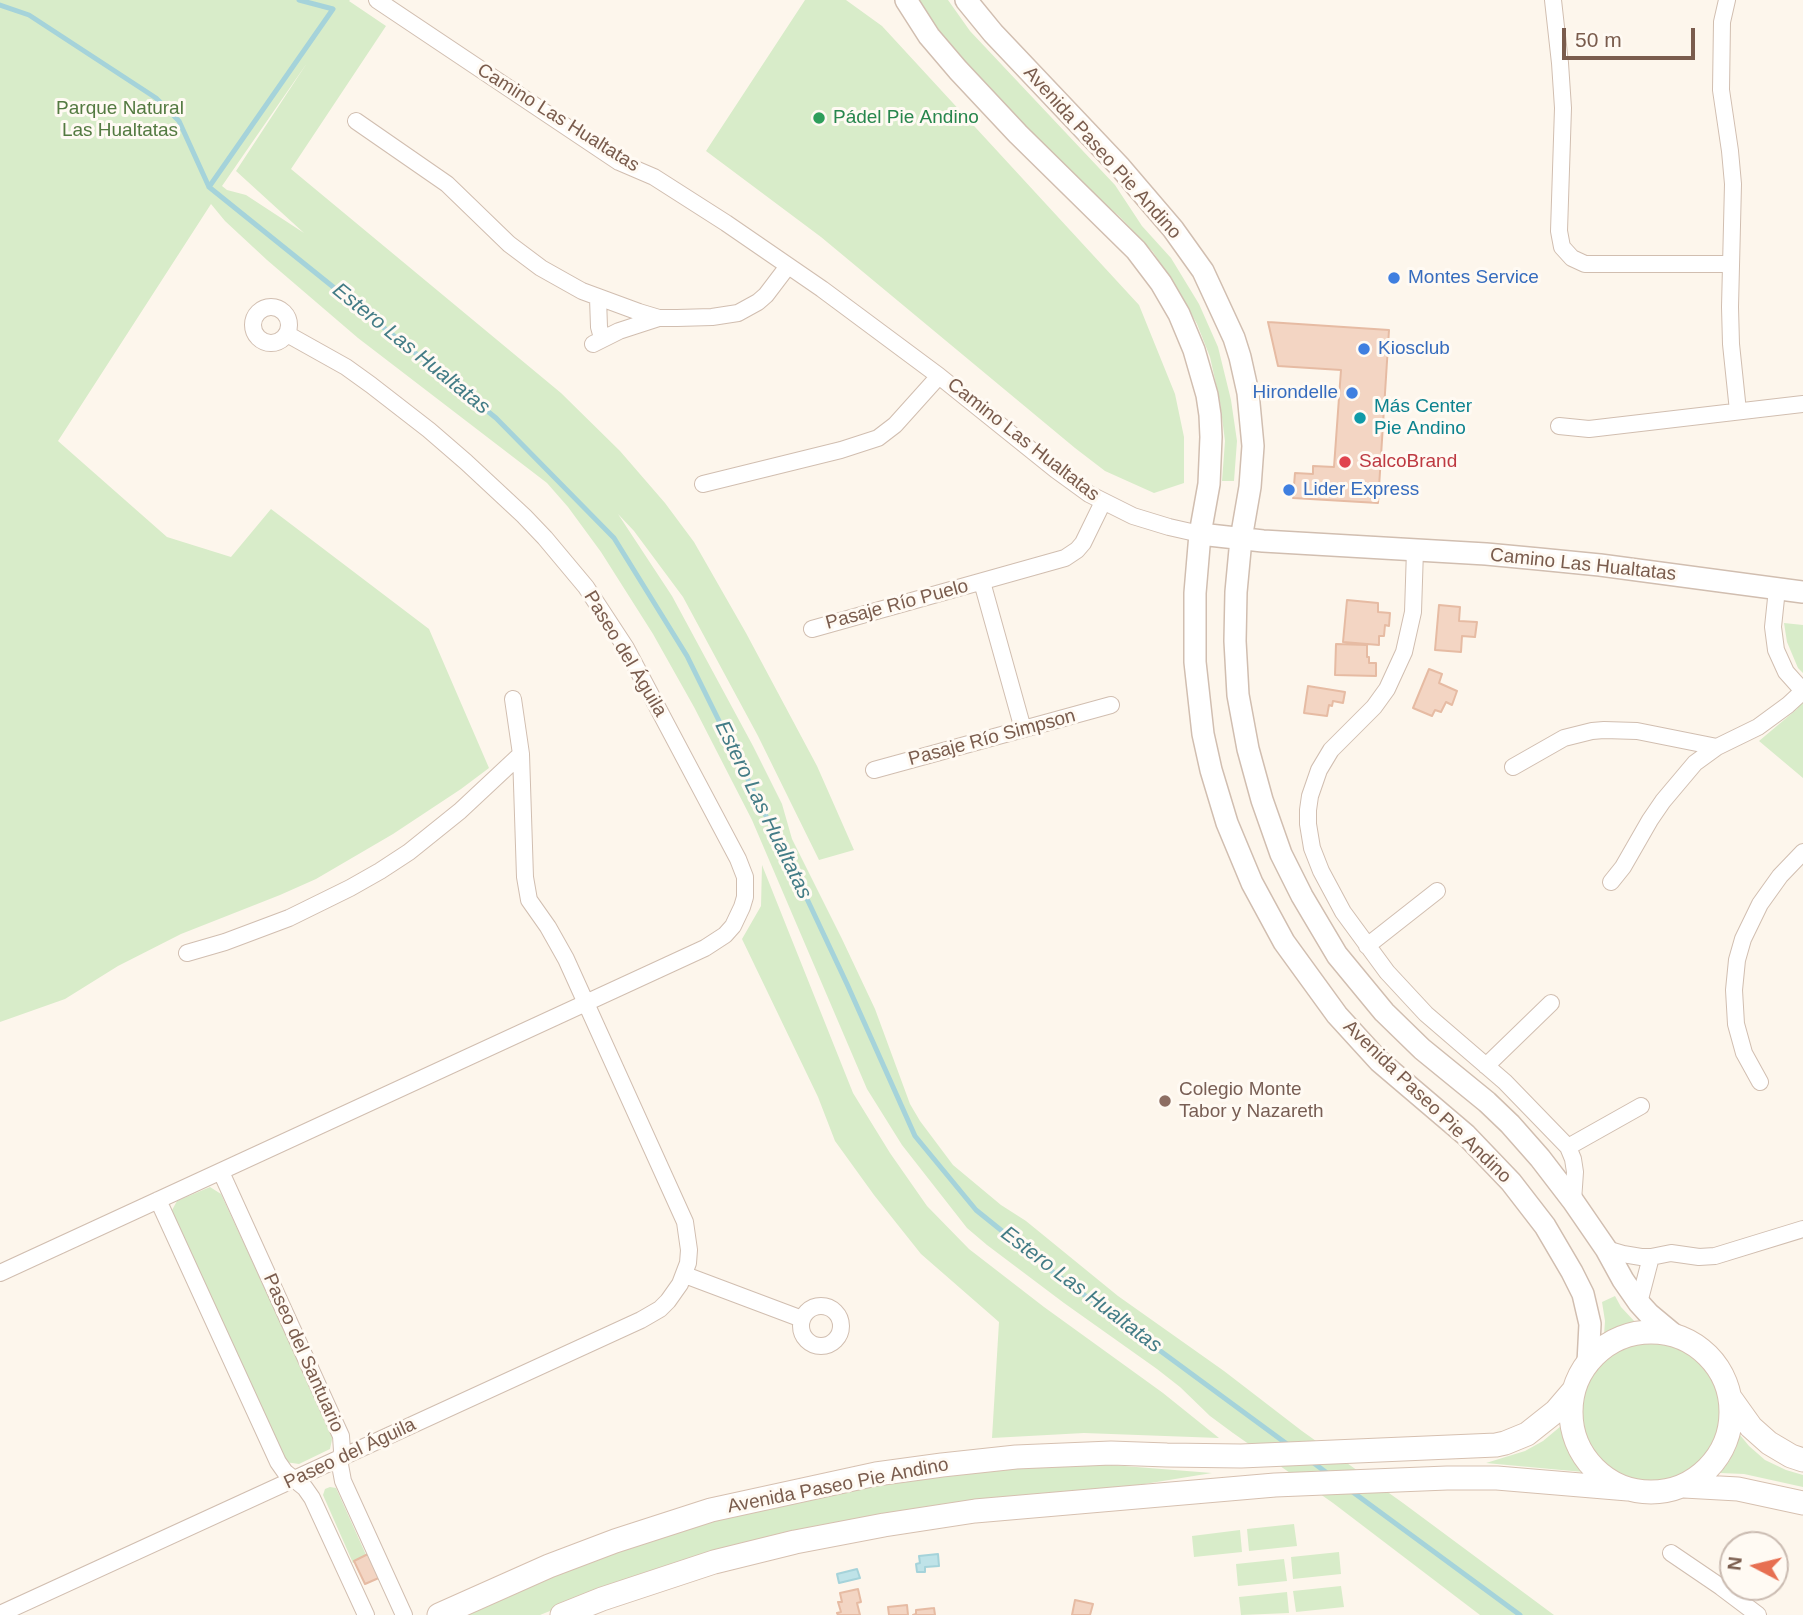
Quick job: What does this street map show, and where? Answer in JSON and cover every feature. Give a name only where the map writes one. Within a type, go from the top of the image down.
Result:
[{"type":"main road","points":[[1628,1489],[1605,1479],[1581,1451],[1572,1428],[1574,1390],[1582,1371],[1605,1346],[1626,1335],[1650,1331],[1673,1335],[1696,1345],[1715,1363],[1731,1399],[1751,1427],[1769,1443],[1803,1460]]},
{"type":"main road","name":"Avenida Paseo Pie Andino","points":[[439,1615],[549,1566],[711,1510],[876,1474],[1016,1457],[1111,1452],[1241,1456],[1481,1446],[1505,1443],[1527,1434],[1556,1411],[1574,1390]]},
{"type":"main road","points":[[562,1615],[714,1562],[794,1542],[975,1511],[1275,1485],[1447,1478],[1497,1478],[1651,1493],[1673,1490],[1706,1471],[1722,1450],[1731,1425],[1731,1399]]},
{"type":"main road","points":[[1684,1486],[1738,1489],[1803,1503]]},
{"type":"street","name":"Camino Las Hualtatas","points":[[377,0],[619,162],[654,177],[726,223],[856,314],[1089,494],[1133,516],[1200,534],[1241,539],[1486,554],[1600,565],[1803,592]]},
{"type":"street","name":"Avenida Paseo Pie Andino","points":[[906,0],[929,36],[958,70],[1018,134],[1136,250],[1161,282],[1174,306],[1195,351],[1210,415],[1209,484],[1200,534],[1194,627],[1200,710],[1211,770],[1232,836],[1252,883],[1284,942],[1344,1024],[1378,1061],[1466,1135],[1511,1182],[1545,1226],[1583,1294],[1590,1324],[1588,1363]]},
{"type":"street","name":"Avenida Paseo Pie Andino","points":[[966,0],[1173,229],[1199,264],[1227,320],[1240,357],[1250,410],[1253,463],[1241,539],[1235,616],[1238,695],[1255,774],[1273,833],[1291,875],[1337,955],[1367,993],[1422,1049],[1510,1124],[1573,1201],[1639,1303],[1673,1335]]},
{"type":"street","points":[[1553,0],[1563,108],[1559,232],[1562,247],[1572,258],[1585,264],[1730,264]]},
{"type":"street","points":[[1727,0],[1722,22],[1721,76],[1732,176],[1731,344],[1738,411]]},
{"type":"street","points":[[356,121],[447,184],[509,244],[541,268],[598,298],[659,318],[704,318],[738,313],[766,295],[788,266]]},
{"type":"street","points":[[598,298],[597,341],[659,318]]},
{"type":"street","name":"Paseo del Águila","points":[[0,1273],[705,948],[725,935],[738,917],[745,897],[745,877],[738,859],[626,648],[598,604],[565,561],[502,495],[429,430],[346,367],[287,334]]},
{"type":"street","points":[[702,484],[841,450],[878,438],[895,425],[939,376]]},
{"type":"street","points":[[1559,426],[1590,429],[1803,404]]},
{"type":"street","name":"Pasaje Río Puelo","points":[[811,629],[1058,561],[1071,555],[1083,543],[1103,502]]},
{"type":"street","points":[[1415,550],[1413,612],[1397,671],[1374,707],[1331,750],[1325,760],[1315,780],[1308,810],[1309,836],[1321,871],[1343,912],[1387,972],[1444,1031],[1520,1096],[1568,1147],[1575,1172],[1573,1201]]},
{"type":"street","name":"Pasaje Río Puelo","points":[[982,582],[1023,729]]},
{"type":"street","points":[[1611,882],[1623,867],[1662,801],[1695,763],[1717,747],[1758,727],[1803,691],[1786,672],[1776,650],[1773,627],[1777,589]]},
{"type":"street","points":[[513,699],[521,754],[526,889],[533,907],[555,938],[685,1222],[689,1250],[685,1275],[802,1319]]},
{"type":"street","name":"Pasaje Río Simpson","points":[[874,770],[1111,705]]},
{"type":"street","points":[[1513,767],[1564,738],[1604,730],[1658,734],[1717,747]]},
{"type":"street","points":[[187,953],[289,918],[380,871],[452,818],[521,754]]},
{"type":"street","points":[[1760,1082],[1744,1054],[1736,1024],[1734,990],[1737,960],[1743,939],[1760,904],[1780,876],[1803,852]]},
{"type":"street","points":[[1367,946],[1437,891]]},
{"type":"street","points":[[1486,1066],[1551,1003]]},
{"type":"street","points":[[1568,1147],[1641,1106]]},
{"type":"street","name":"Paseo del Santuario","points":[[221,1172],[341,1436],[343,1481],[404,1615]]},
{"type":"street","points":[[158,1200],[278,1462],[312,1498],[366,1615]]},
{"type":"street","points":[[1606,1249],[1632,1256],[1651,1257],[1671,1253],[1715,1256],[1803,1229]]},
{"type":"street","points":[[1639,1303],[1651,1257]]},
{"type":"street","name":"Paseo del Águila","points":[[0,1614],[651,1315],[675,1293],[685,1275]]},
{"type":"street","points":[[1671,1553],[1758,1615]]},
{"type":"green space","name":"Parque Natural Las Hualtatas","points":[[0,0],[350,0],[386,26],[291,169],[561,393],[620,451],[665,503],[694,542],[817,766],[854,850],[819,860],[758,736],[683,597],[634,531],[618,514],[672,596],[782,804],[792,839],[875,1009],[910,1104],[920,1121],[953,1165],[1001,1205],[1026,1221],[1118,1296],[1554,1615],[1480,1615],[1333,1503],[1210,1416],[1157,1369],[1064,1303],[967,1228],[902,1145],[867,1089],[752,820],[694,707],[653,634],[601,552],[568,507],[547,483],[358,338],[267,260],[225,221],[211,204],[58,441],[167,537],[231,557],[271,509],[429,629],[489,768],[393,834],[316,879],[181,934],[118,966],[65,999],[0,1022]],"holes":[[[307,63],[236,171],[304,233],[246,195],[222,186]]]},
{"type":"green space","points":[[805,0],[846,0],[882,26],[1139,305],[1175,394],[1184,437],[1184,483],[1154,493],[1105,471],[821,237],[706,151]]},
{"type":"green space","points":[[915,0],[948,0],[970,31],[1115,185],[1142,226],[1171,258],[1199,304],[1218,347],[1231,400],[1237,441],[1234,481],[1222,481],[1225,441],[1210,357],[1197,324],[1153,252],[1119,216],[1063,170],[964,67]]},
{"type":"green space","points":[[1784,623],[1803,625],[1803,673],[1798,668],[1787,642]]},
{"type":"green space","points":[[1803,697],[1803,778],[1759,741],[1797,709]]},
{"type":"green space","points":[[762,865],[853,1093],[927,1206],[969,1249],[1163,1393],[1219,1438],[1084,1433],[992,1438],[999,1322],[921,1254],[835,1141],[818,1097],[742,939],[761,906]]},
{"type":"green space","points":[[210,1187],[221,1194],[333,1435],[330,1449],[299,1464],[285,1462],[171,1212],[177,1201]]},
{"type":"green space","points":[[1615,1296],[1636,1323],[1617,1327],[1604,1335],[1602,1302]]},
{"type":"green space","points":[[1651,1339],[1679,1345],[1702,1360],[1717,1383],[1723,1411],[1717,1439],[1702,1462],[1679,1477],[1651,1483],[1623,1477],[1600,1462],[1585,1439],[1579,1411],[1585,1383],[1600,1360],[1623,1345]]},
{"type":"green space","points":[[1561,1426],[1565,1443],[1583,1472],[1486,1463],[1525,1451]]},
{"type":"green space","points":[[1740,1435],[1765,1460],[1803,1475],[1803,1487],[1744,1474],[1720,1473],[1736,1448]]},
{"type":"green space","points":[[1086,1463],[1212,1473],[1083,1494],[929,1508],[837,1522],[632,1578],[540,1615],[463,1615],[533,1583],[616,1551],[704,1523],[782,1503],[920,1478],[1003,1468]]},
{"type":"green space","points":[[336,1488],[367,1557],[353,1563],[323,1495],[325,1489]]},
{"type":"green space","points":[[1294,1524],[1297,1546],[1249,1551],[1247,1529]]},
{"type":"green space","points":[[1240,1530],[1242,1552],[1194,1557],[1192,1536]]},
{"type":"green space","points":[[1339,1552],[1341,1574],[1293,1579],[1291,1557]]},
{"type":"green space","points":[[1284,1559],[1287,1581],[1238,1586],[1236,1564]]},
{"type":"green space","points":[[1341,1586],[1344,1607],[1296,1612],[1293,1591]]},
{"type":"green space","points":[[1287,1592],[1289,1613],[1241,1615],[1239,1597]]},
{"type":"water","points":[[938,1554],[939,1566],[925,1567],[925,1572],[917,1572],[919,1556]]},
{"type":"water","points":[[857,1569],[860,1578],[839,1583],[837,1574]]},
{"type":"building","name":"Más Center Pie Andino","points":[[1268,322],[1389,330],[1378,503],[1293,498],[1295,473],[1313,474],[1313,466],[1334,467],[1341,370],[1278,366]]},
{"type":"building","points":[[1347,600],[1378,603],[1378,612],[1390,613],[1389,626],[1385,625],[1384,636],[1379,636],[1379,645],[1343,642]]},
{"type":"building","points":[[1439,605],[1460,607],[1459,621],[1477,622],[1475,637],[1462,636],[1461,652],[1435,650]]},
{"type":"building","points":[[1336,644],[1367,645],[1369,663],[1376,663],[1376,676],[1335,675]]},
{"type":"building","points":[[1429,669],[1442,674],[1439,683],[1457,691],[1452,705],[1446,702],[1441,712],[1435,710],[1432,716],[1413,708]]},
{"type":"building","points":[[1308,686],[1345,692],[1343,703],[1333,701],[1332,706],[1329,705],[1327,716],[1304,713]]},
{"type":"building","points":[[370,1553],[381,1577],[365,1584],[354,1561]]},
{"type":"building","points":[[858,1589],[860,1615],[838,1615],[837,1613],[841,1612],[838,1602],[842,1602],[840,1593]]},
{"type":"building","points":[[1075,1600],[1093,1604],[1090,1615],[1072,1615]]},
{"type":"building","points":[[907,1605],[908,1615],[889,1615],[888,1607]]},
{"type":"building","points":[[934,1608],[935,1615],[913,1615],[916,1610]]},
{"type":"waterway","points":[[209,187],[333,9],[299,0]]},
{"type":"waterway","name":"Estero Las Hualtatas","points":[[0,5],[29,15],[156,98],[179,121],[209,187],[496,418],[614,538],[687,656],[808,901],[915,1136],[976,1210],[1053,1272],[1291,1447]]},
{"type":"waterway","name":"Estero Las Hualtatas","points":[[1311,1461],[1331,1476]]},
{"type":"waterway","name":"Estero Las Hualtatas","points":[[1350,1490],[1520,1615]]},
{"type":"place","name":"Pádel Pie Andino","points":[[819,118]]},
{"type":"place","name":"Montes Service","points":[[1394,278]]},
{"type":"place","name":"Kiosclub","points":[[1364,349]]},
{"type":"place","name":"Hirondelle","points":[[1352,393]]},
{"type":"place","name":"Más Center Pie Andino","points":[[1360,418]]},
{"type":"place","name":"SalcoBrand","points":[[1345,462]]},
{"type":"place","name":"Lider Express","points":[[1289,490]]},
{"type":"place","name":"Colegio Monte Tabor y Nazareth","points":[[1165,1101]]}]
